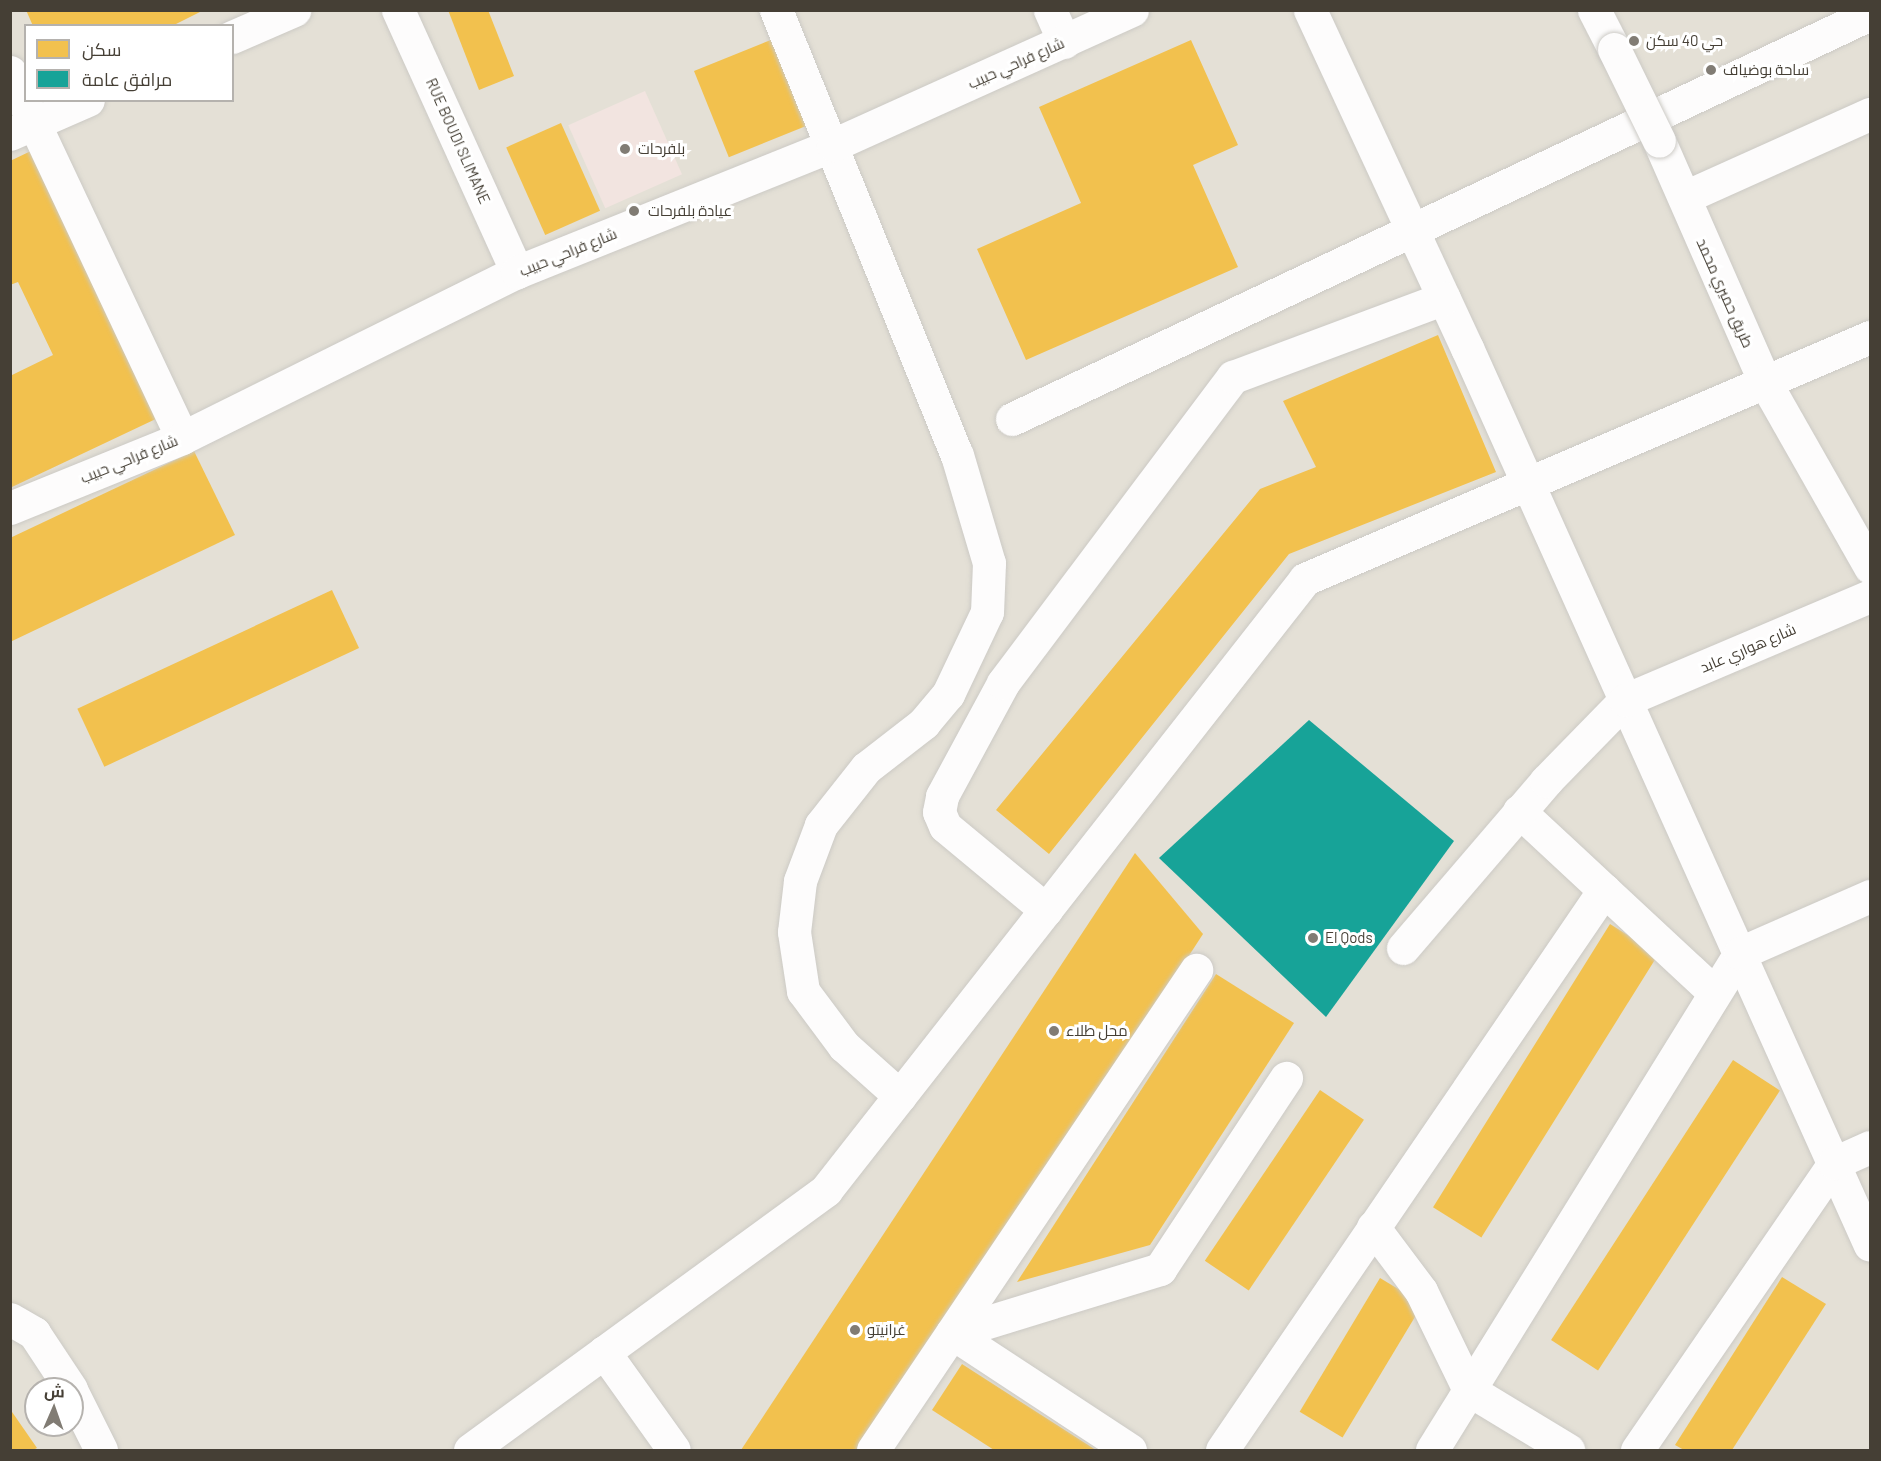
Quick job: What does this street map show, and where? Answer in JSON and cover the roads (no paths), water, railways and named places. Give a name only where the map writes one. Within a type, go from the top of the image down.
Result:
[{"type":"street","points":[[234,36],[294,10]]},
{"type":"street","name":"RUE BOUDI SLIMANE","points":[[398,10],[517,272]]},
{"type":"street","points":[[776,10],[833,145],[957,455],[989,563],[987,612],[948,694],[924,723],[866,768],[821,825],[800,881],[794,932],[803,991],[844,1046],[900,1096]]},
{"type":"street","points":[[1050,10],[1064,42]]},
{"type":"street","name":"شارع فراحي حبيب","points":[[10,508],[182,438],[517,272],[833,145],[1132,10]]},
{"type":"street","points":[[1310,10],[1444,298],[1526,485],[1740,953],[1870,1245]]},
{"type":"street","name":"طريق حميري محمد","points":[[1594,10],[1685,197],[1765,382],[1870,567]]},
{"type":"street","points":[[1012,419],[1413,232],[1870,14]]},
{"type":"street","points":[[10,72],[22,130],[182,438]]},
{"type":"street","points":[[22,130],[84,102]]},
{"type":"street","points":[[1685,197],[1870,114]]},
{"type":"street","points":[[1046,910],[945,826],[939,812],[942,796],[1003,683],[1233,377],[1444,298]]},
{"type":"street","points":[[470,1450],[826,1190],[1305,579],[1870,338]]},
{"type":"street","name":"شارع هواري عابد","points":[[1625,700],[1870,596]]},
{"type":"street","points":[[1403,948],[1519,812],[1625,700]]},
{"type":"street","points":[[1519,812],[1715,993]]},
{"type":"street","points":[[1222,1450],[1604,890]]},
{"type":"street","points":[[1432,1450],[1740,953],[1870,896]]},
{"type":"street","points":[[873,1450],[1196,970]]},
{"type":"street","points":[[952,1333],[1160,1269],[1286,1078]]},
{"type":"street","points":[[1637,1450],[1834,1163],[1870,1147]]},
{"type":"street","points":[[1373,1227],[1421,1291],[1469,1390],[1568,1450]]},
{"type":"street","points":[[10,1319],[34,1333],[63,1377]]},
{"type":"street","points":[[952,1333],[1130,1450]]},
{"type":"street","points":[[604,1352],[674,1450]]},
{"type":"street","points":[[84,1416],[101,1450]]},
{"type":"place","name":"حي 40 سكن","points":[[1634,41]]},
{"type":"place","name":"ساحة بوضياف","points":[[1711,70]]},
{"type":"place","name":"بلفرحات","points":[[625,149]]},
{"type":"place","name":"عيادة بلفرحات","points":[[634,211]]},
{"type":"place","name":"El Qods","points":[[1313,938]]},
{"type":"place","name":"محل طلاء","points":[[1054,1031]]},
{"type":"place","name":"غرانيتو","points":[[855,1330]]}]
